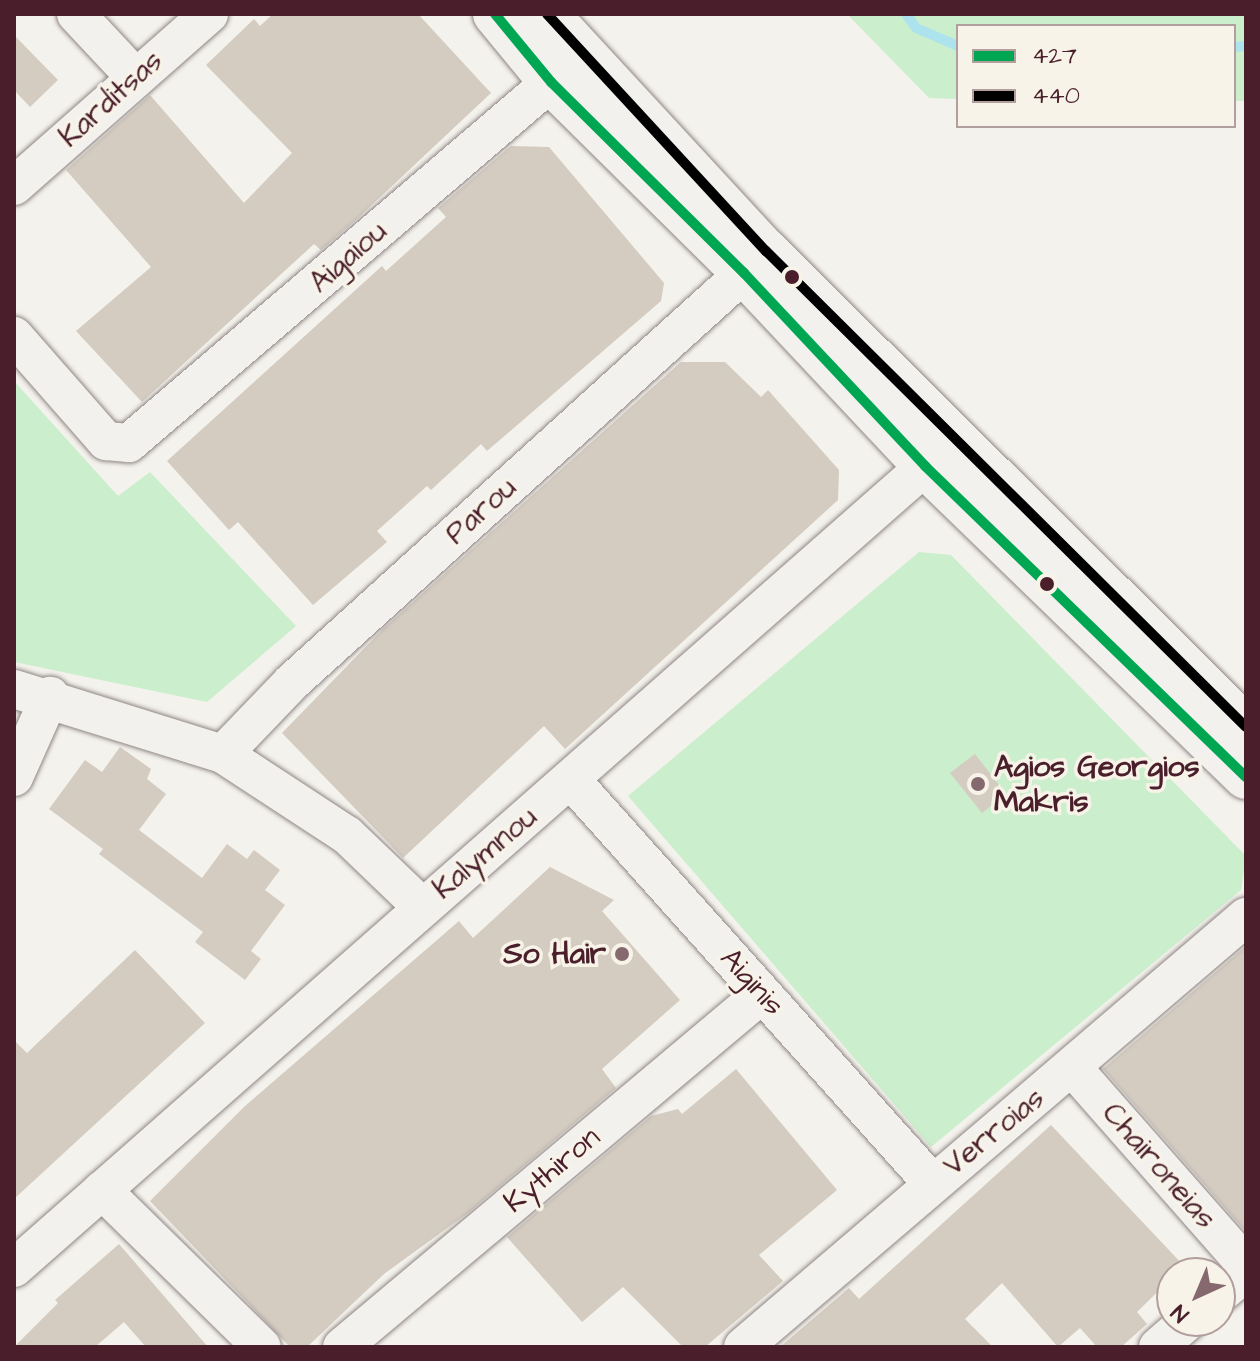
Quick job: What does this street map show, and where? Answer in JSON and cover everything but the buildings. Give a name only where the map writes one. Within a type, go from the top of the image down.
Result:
[{"type":"main road","points":[[495,14],[551,82],[744,273],[925,466],[1246,777]]},
{"type":"main road","points":[[547,14],[766,251],[1246,727]]},
{"type":"street","points":[[76,14],[135,77]]},
{"type":"street","name":"Karditsas","points":[[14,186],[209,14]]},
{"type":"street","name":"Aigaiou","points":[[14,336],[106,441],[129,443],[551,82],[577,48]]},
{"type":"street","name":"Parou","points":[[223,754],[292,682],[744,273]]},
{"type":"street","name":"Kalymnou","points":[[14,1268],[421,906],[572,781],[957,438]]},
{"type":"street","points":[[14,777],[32,692],[223,754],[347,835],[421,906]]},
{"type":"street","name":"Aiginis","points":[[572,781],[932,1183]]},
{"type":"street","name":"Verroias","points":[[743,1347],[1246,917]]},
{"type":"street","name":"Kythiron","points":[[342,1347],[762,994]]},
{"type":"street","name":"Chaironeias","points":[[1072,1067],[1246,1265]]},
{"type":"street","points":[[102,1190],[262,1347]]},
{"type":"green space","points":[[847,14],[1246,14],[1246,101],[1236,101],[1236,24],[956,24],[956,99],[929,98]]},
{"type":"green space","points":[[14,381],[118,496],[150,472],[296,626],[207,702],[14,662]]},
{"type":"green space","points":[[919,552],[951,555],[1246,856],[1241,890],[931,1147],[628,796]]},
{"type":"waterway","points":[[906,14],[916,28],[956,45]]},
{"type":"waterway","points":[[1236,47],[1246,46]]},
{"type":"transit line","name":"427","points":[[495,14],[551,82],[744,273],[925,466],[1246,777]]},
{"type":"transit line","name":"440","points":[[547,14],[766,251],[1246,727]]},
{"type":"place","name":"Agios Georgios Makris","points":[[978,784]]},
{"type":"place","name":"So Hair","points":[[622,954]]}]
